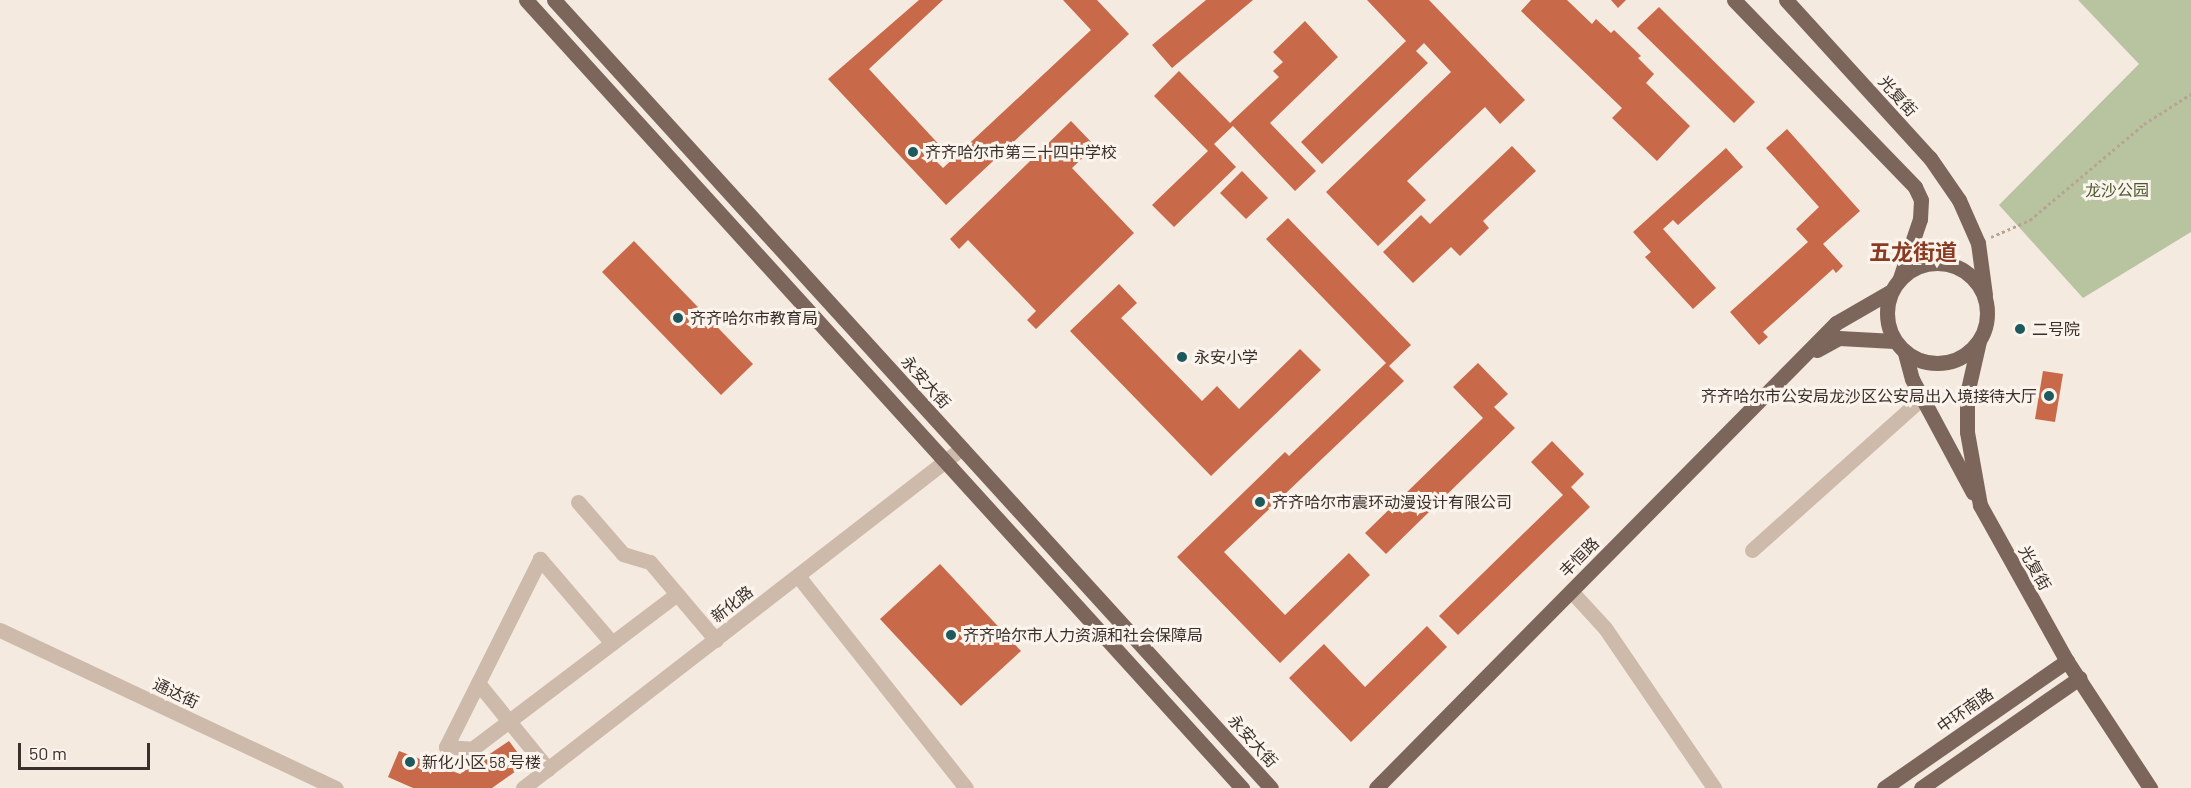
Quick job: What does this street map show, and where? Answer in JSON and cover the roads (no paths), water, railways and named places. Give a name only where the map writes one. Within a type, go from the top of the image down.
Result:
[{"type":"main road","points":[[526,0],[1242,788]]},
{"type":"main road","name":"永安大街","points":[[554,0],[1271,788]]},
{"type":"main road","points":[[1734,0],[1915,187],[1921,200],[1920,219],[1900,278],[1890,292],[1836,323],[1809,354]]},
{"type":"main road","name":"光复街","points":[[1786,0],[1930,158],[1959,200],[1978,243],[1985,295]]},
{"type":"main road","points":[[1900,278],[1913,268],[1946,263],[1962,269],[1985,295],[1985,326],[1979,341],[1966,356],[1936,364],[1905,353]]},
{"type":"main road","points":[[1890,292],[1887,325],[1894,341],[1905,353],[1922,398],[1980,505]]},
{"type":"main road","points":[[1809,354],[1839,339],[1894,341]]},
{"type":"main road","name":"光复街","points":[[1979,341],[1967,394],[1967,432],[1980,505],[2067,661],[2150,788]]},
{"type":"main road","name":"丰恒路","points":[[1376,788],[1570,591],[1809,354]]},
{"type":"main road","name":"中环南路","points":[[1884,788],[2067,661]]},
{"type":"main road","points":[[1921,788],[2079,678]]},
{"type":"street","points":[[1752,550],[1922,398]]},
{"type":"street","name":"新化路","points":[[523,788],[962,448]]},
{"type":"street","points":[[578,502],[623,554],[650,562],[716,640]]},
{"type":"street","points":[[612,643],[540,559],[446,747],[472,749],[677,594]]},
{"type":"street","points":[[798,576],[966,788]]},
{"type":"street","points":[[1570,591],[1605,628],[1713,788]]},
{"type":"street","name":"通达街","points":[[0,630],[336,788]]},
{"type":"street","points":[[478,683],[548,769]]},
{"type":"place","name":"齐齐哈尔市第三十四中学校","points":[[913,152]]},
{"type":"place","name":"齐齐哈尔市教育局","points":[[678,318]]},
{"type":"place","name":"二号院","points":[[2020,329]]},
{"type":"place","name":"永安小学","points":[[1182,357]]},
{"type":"place","name":"齐齐哈尔市公安局龙沙区公安局出入境接待大厅","points":[[2049,396]]},
{"type":"place","name":"齐齐哈尔市震环动漫设计有限公司","points":[[1260,502]]},
{"type":"place","name":"齐齐哈尔市人力资源和社会保障局","points":[[951,635]]},
{"type":"place","name":"新化小区 58 号楼","points":[[410,762]]},
{"type":"district","name":"五龙街道","points":[[1913,252]]},
{"type":"park label","name":"龙沙公园","points":[[2117,190]]}]
